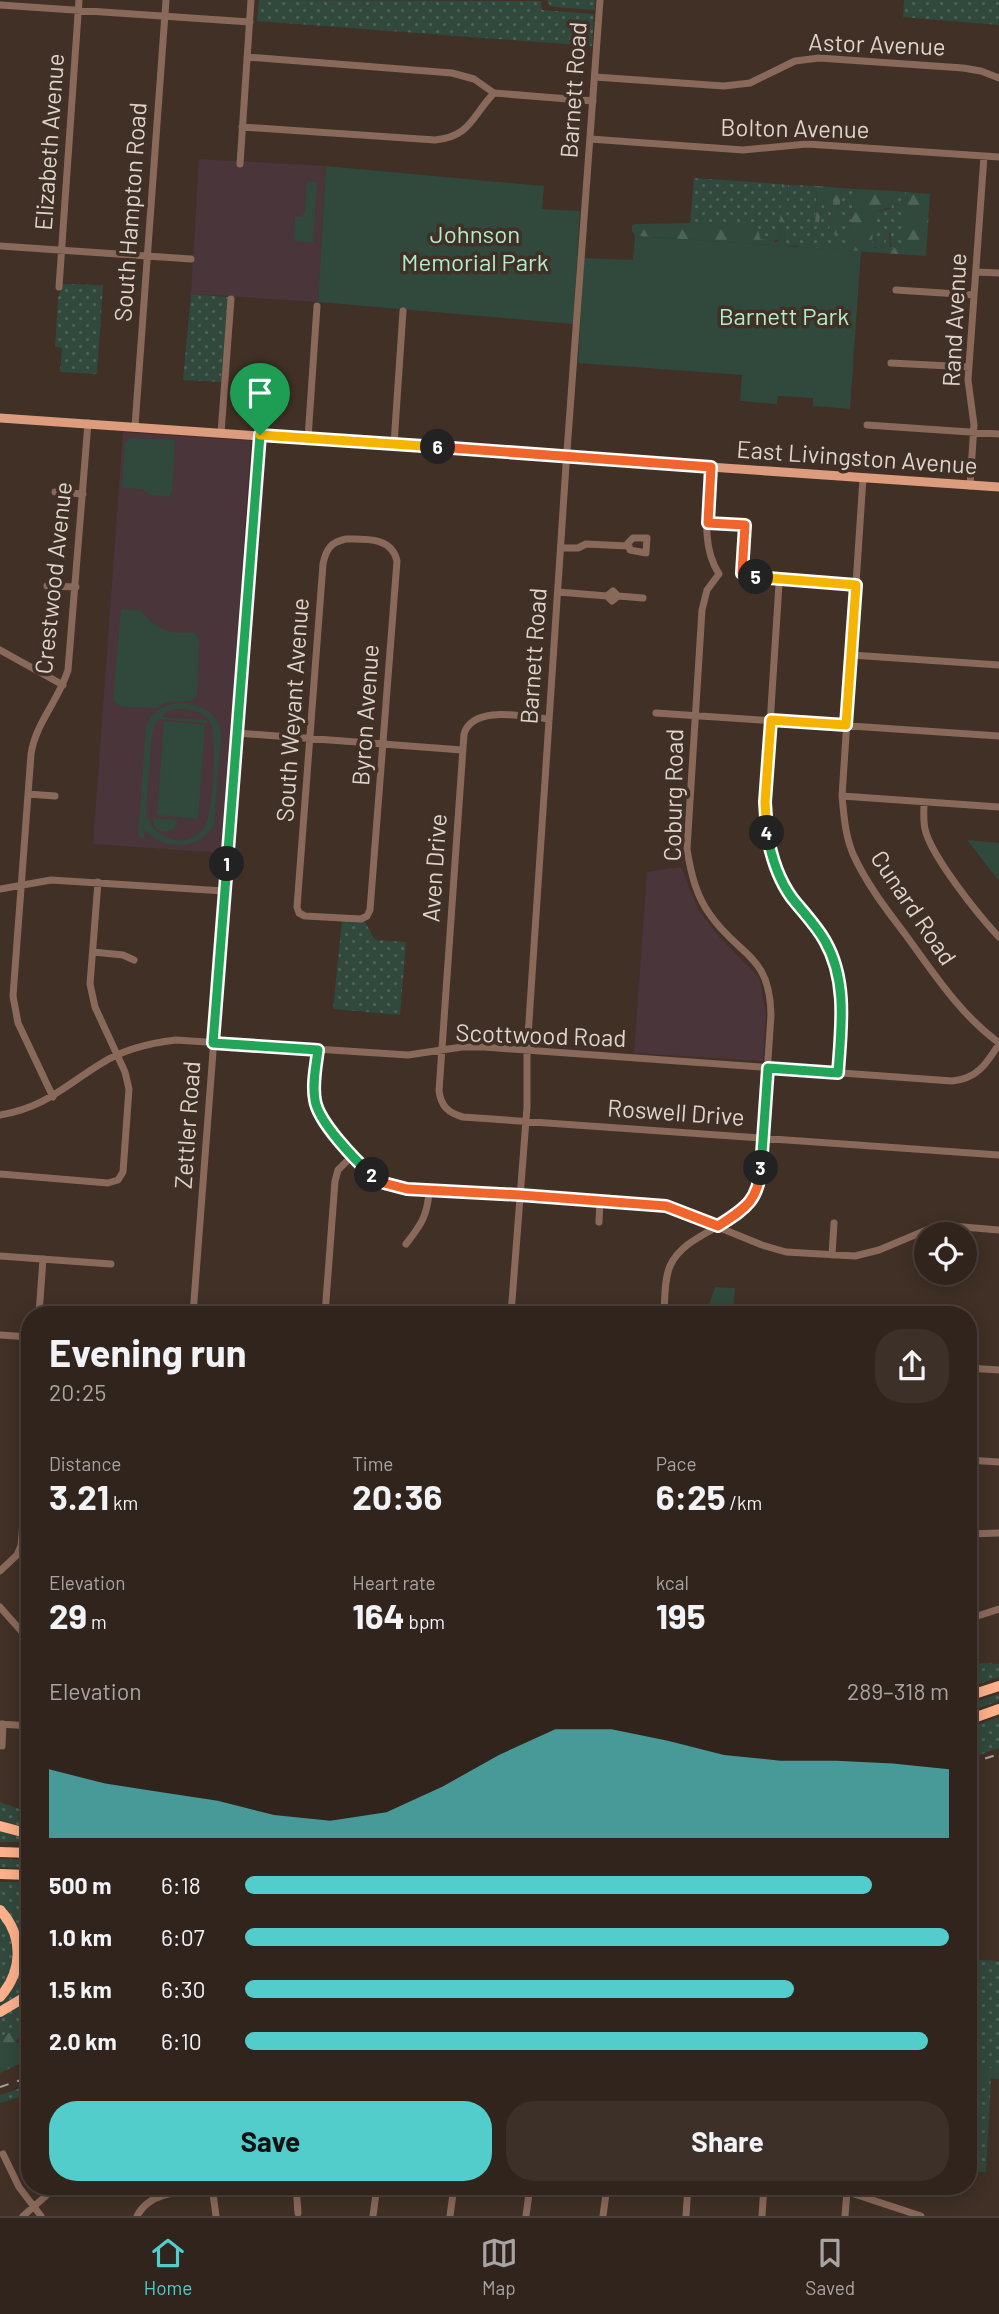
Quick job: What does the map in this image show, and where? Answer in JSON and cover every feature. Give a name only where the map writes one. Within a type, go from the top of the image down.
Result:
[{"type":"highway","points":[[977,1693],[999,1686]]},
{"type":"highway","points":[[977,1717],[999,1709]]},
{"type":"highway","points":[[0,1826],[21,1832]]},
{"type":"highway","points":[[0,1852],[21,1853]]},
{"type":"highway","points":[[0,1874],[21,1875]]},
{"type":"highway","points":[[0,1910],[12,1927],[18,1956],[11,1982],[0,1997]]},
{"type":"highway","points":[[0,2012],[21,1999]]},
{"type":"main road","name":"East Livingston Avenue","points":[[0,418],[999,488]]},
{"type":"street","name":"Elizabeth Avenue","points":[[59,287],[79,0]]},
{"type":"street","name":"South Hampton Road","points":[[135,426],[166,0]]},
{"type":"street","points":[[240,164],[251,0]]},
{"type":"street","name":"Barnett Road","points":[[512,1306],[526,1121],[527,1051],[549,719],[600,0]]},
{"type":"street","points":[[0,5],[250,22]]},
{"type":"street","points":[[247,57],[452,73],[474,79],[494,93],[593,101]]},
{"type":"street","name":"Astor Avenue","points":[[594,77],[724,86],[750,83],[795,61],[819,58],[963,68],[997,77]]},
{"type":"street","points":[[242,127],[449,139],[468,127],[494,93]]},
{"type":"street","name":"Bolton Avenue","points":[[590,139],[743,150],[807,144],[999,157]]},
{"type":"street","name":"Rand Avenue","points":[[970,485],[974,418],[968,389],[968,368],[984,156]]},
{"type":"street","points":[[0,246],[191,259]]},
{"type":"street","points":[[976,272],[999,274]]},
{"type":"street","points":[[896,290],[974,295]]},
{"type":"street","points":[[222,433],[231,299]]},
{"type":"street","points":[[307,438],[317,306]]},
{"type":"street","points":[[394,444],[403,311]]},
{"type":"street","points":[[891,363],[968,368]]},
{"type":"street","name":"Crestwood Avenue","points":[[53,1097],[18,1023],[14,1006],[31,754],[35,732],[63,685],[70,656],[88,423]]},
{"type":"street","points":[[867,425],[999,434]]},
{"type":"street","name":"Zettler Road","points":[[194,1306],[260,435]]},
{"type":"street","name":"Coburg Road","points":[[664,1306],[670,1265],[680,1251],[745,1208],[757,1192],[768,1068],[771,1005],[762,970],[755,959],[712,919],[699,896],[691,872],[687,835],[704,600],[719,574],[709,555],[711,467]]},
{"type":"street","name":"Cunard Road","points":[[863,478],[842,796],[844,825],[853,853],[869,884],[954,1002],[999,1044]]},
{"type":"street","points":[[55,492],[83,494]]},
{"type":"street","points":[[708,523],[745,525],[742,569],[747,576],[856,585]]},
{"type":"street","name":"South Weyant Avenue","points":[[361,540],[336,541],[330,545],[324,557],[298,912],[305,916],[333,918],[361,919],[368,916]]},
{"type":"street","name":"Byron Avenue","points":[[361,540],[384,543],[393,551],[397,561],[368,916]]},
{"type":"street","points":[[561,548],[578,548],[586,544],[628,546]]},
{"type":"street","points":[[779,584],[765,802],[770,851],[790,896],[825,942],[835,966],[841,990],[842,1016],[838,1073]]},
{"type":"street","points":[[47,586],[76,587]]},
{"type":"street","points":[[558,592],[607,596],[612,601],[618,596],[643,598]]},
{"type":"street","points":[[0,650],[63,685]]},
{"type":"street","points":[[851,655],[999,665]]},
{"type":"street","points":[[656,713],[999,736]]},
{"type":"street","name":"Aven Drive","points":[[440,1100],[462,750],[466,728],[475,718],[481,716],[549,719]]},
{"type":"street","points":[[237,733],[462,750]]},
{"type":"street","points":[[28,794],[55,796]]},
{"type":"street","points":[[842,796],[999,807]]},
{"type":"street","points":[[925,802],[925,831],[933,848],[965,895],[999,937]]},
{"type":"street","points":[[0,889],[51,880],[224,891]]},
{"type":"street","points":[[0,1174],[108,1183],[118,1180],[125,1166],[130,1100],[127,1080],[91,992],[98,883]]},
{"type":"street","points":[[93,952],[123,955],[134,960]]},
{"type":"street","name":"Scottwood Road","points":[[0,1115],[26,1109],[53,1097],[117,1055],[162,1042],[189,1041],[408,1055],[471,1047],[959,1080],[978,1073],[999,1044]]},
{"type":"street","points":[[318,1050],[314,1092],[316,1108],[324,1122],[353,1155],[374,1177],[384,1183],[407,1189],[666,1206],[774,1249],[832,1255],[864,1254],[914,1234]]},
{"type":"street","name":"Roswell Drive","points":[[440,1100],[445,1109],[453,1115],[999,1155]]},
{"type":"street","points":[[326,1306],[335,1181],[338,1170],[353,1155]]},
{"type":"street","points":[[406,1244],[422,1224],[427,1211],[429,1190]]},
{"type":"street","points":[[599,1222],[600,1200]]},
{"type":"street","points":[[832,1255],[834,1223]]},
{"type":"street","points":[[977,1230],[999,1230]]},
{"type":"street","points":[[0,1256],[111,1264]]},
{"type":"street","points":[[40,1306],[43,1259]]},
{"type":"street","points":[[0,1335],[21,1336]]},
{"type":"street","points":[[977,1369],[999,1370]]},
{"type":"street","points":[[977,1461],[999,1462]]},
{"type":"street","points":[[977,1534],[999,1533]]},
{"type":"street","points":[[0,1571],[17,1555],[21,1546]]},
{"type":"street","points":[[0,1607],[21,1631]]},
{"type":"street","points":[[977,1616],[999,1609]]},
{"type":"street","points":[[2,1746],[1,1724],[21,1725]]},
{"type":"street","points":[[3,2154],[21,2190]]},
{"type":"street","points":[[25,2195],[41,2216]]},
{"type":"street","points":[[23,2216],[47,2195]]},
{"type":"street","points":[[137,2216],[146,2204],[162,2195]]},
{"type":"street","points":[[214,2195],[216,2216]]},
{"type":"street","points":[[297,2195],[298,2213]]},
{"type":"street","points":[[373,2216],[376,2195]]},
{"type":"street","points":[[450,2216],[453,2195]]},
{"type":"street","points":[[526,2216],[529,2195]]},
{"type":"street","points":[[603,2216],[606,2195]]},
{"type":"street","points":[[686,2216],[687,2195]]},
{"type":"street","points":[[762,2216],[763,2195]]},
{"type":"street","points":[[845,2216],[847,2195]]},
{"type":"street","points":[[859,2195],[921,2216]]},
{"type":"shaded area","points":[[199,159],[326,166],[318,302],[191,294]]},
{"type":"shaded area","points":[[123,432],[251,441],[222,853],[93,844]]},
{"type":"shaded area","points":[[681,867],[699,911],[722,940],[759,977],[766,1012],[763,1061],[634,1053],[647,872]]},
{"type":"green space","points":[[259,0],[541,1],[542,10],[594,14],[592,46],[257,21]]},
{"type":"green space","points":[[547,0],[595,0],[595,10],[554,7],[550,6]]},
{"type":"green space","points":[[904,0],[999,0],[999,25],[903,17]]},
{"type":"green space","name":"Johnson Memorial Park","points":[[326,166],[544,186],[542,209],[580,211],[573,324],[318,302]]},
{"type":"green space","points":[[694,178],[782,184],[779,240],[759,239],[758,227],[753,222],[690,224]]},
{"type":"green space","points":[[307,181],[317,182],[313,243],[294,241],[295,217],[305,214]]},
{"type":"green space","points":[[782,184],[788,185],[784,246],[635,236],[632,231],[635,224],[753,222],[758,227],[760,239],[777,242]]},
{"type":"green space","points":[[788,185],[817,186],[815,223],[819,223],[822,202],[832,200],[829,232],[836,235],[842,188],[854,189],[847,243],[784,246]]},
{"type":"green space","points":[[817,186],[842,188],[836,235],[829,233],[832,200],[822,202],[819,223],[815,224]]},
{"type":"green space","points":[[854,189],[894,191],[892,207],[874,212],[874,248],[885,248],[889,232],[890,247],[903,249],[906,192],[930,194],[926,256],[797,247],[801,243],[847,243]]},
{"type":"green space","points":[[894,191],[906,192],[904,247],[891,248],[890,233],[887,233],[885,248],[872,247],[874,212],[890,209]]},
{"type":"green space","name":"Barnett Park","points":[[635,236],[861,251],[850,409],[813,406],[813,398],[778,396],[777,404],[740,401],[742,375],[578,363],[584,258],[633,260]]},
{"type":"green space","points":[[63,284],[103,285],[97,374],[60,372],[62,348],[55,347],[58,298]]},
{"type":"green space","points":[[191,294],[228,297],[221,382],[183,380]]},
{"type":"green space","points":[[130,438],[175,440],[172,492],[169,497],[151,495],[142,489],[122,488],[125,443]]},
{"type":"green space","points":[[121,609],[139,610],[164,629],[194,633],[199,639],[197,696],[192,701],[168,702],[155,708],[121,707],[113,700]]},
{"type":"green space","points":[[173,704],[194,705],[207,710],[216,720],[221,734],[214,824],[200,839],[181,845],[162,842],[145,830],[144,838],[138,837],[146,726],[155,713]],"holes":[[[176,709],[191,710],[207,718],[214,742],[212,793],[207,821],[197,835],[179,840],[162,835],[149,821],[146,812],[152,732],[158,719],[207,723],[207,720],[161,717]]]},
{"type":"green space","points":[[164,721],[205,725],[198,819],[157,815]]},
{"type":"green space","points":[[152,818],[178,820],[174,829],[165,832],[156,829]]},
{"type":"green space","points":[[967,840],[999,843],[999,881]]},
{"type":"green space","points":[[342,920],[365,922],[375,940],[406,942],[400,1015],[333,1009]]},
{"type":"green space","points":[[715,1287],[735,1288],[734,1306],[709,1306]]},
{"type":"green space","points":[[977,1664],[999,1664],[999,1677],[977,1685]]},
{"type":"green space","points":[[999,1694],[999,1701],[977,1709],[977,1701]]},
{"type":"green space","points":[[999,1717],[999,1748],[977,1756],[977,1725]]},
{"type":"green space","points":[[0,1802],[21,1810],[21,1826],[0,1820]]},
{"type":"green space","points":[[0,1827],[21,1833],[21,1842],[0,1842]]},
{"type":"green space","points":[[0,1859],[21,1860],[21,1868],[0,1867]]},
{"type":"green space","points":[[0,1882],[21,1882],[21,1994],[0,2007],[0,2001],[16,1978],[8,1914],[0,1905]]},
{"type":"green space","points":[[0,1916],[9,1934],[13,1953],[10,1972],[0,1989]]},
{"type":"green space","points":[[977,1960],[999,1961],[999,2069],[977,2068]]},
{"type":"green space","points":[[21,2005],[21,2025],[0,2038],[0,2018]]},
{"type":"green space","points":[[21,2025],[21,2036],[15,2042],[21,2043],[21,2063],[0,2073],[0,2038]]},
{"type":"green space","points":[[977,2068],[999,2069],[999,2079],[977,2077]]},
{"type":"green space","points":[[977,2077],[991,2078],[986,2172],[977,2172]]},
{"type":"green space","points":[[21,2088],[21,2097],[0,2103],[0,2095]]},
{"type":"railway","points":[[977,1761],[999,1754]]},
{"type":"railway","points":[[0,2087],[21,2080]]},
{"type":"route","points":[[260,435],[711,467],[708,523],[745,525],[742,569],[744,575],[856,585],[846,725],[771,720],[765,802],[770,851],[777,871],[790,896],[825,942],[835,966],[841,990],[842,1016],[838,1073],[768,1068],[757,1192],[745,1208],[718,1226],[680,1210],[651,1204],[407,1189],[384,1183],[365,1169],[324,1122],[316,1108],[314,1092],[318,1050],[213,1043],[260,435]]}]
